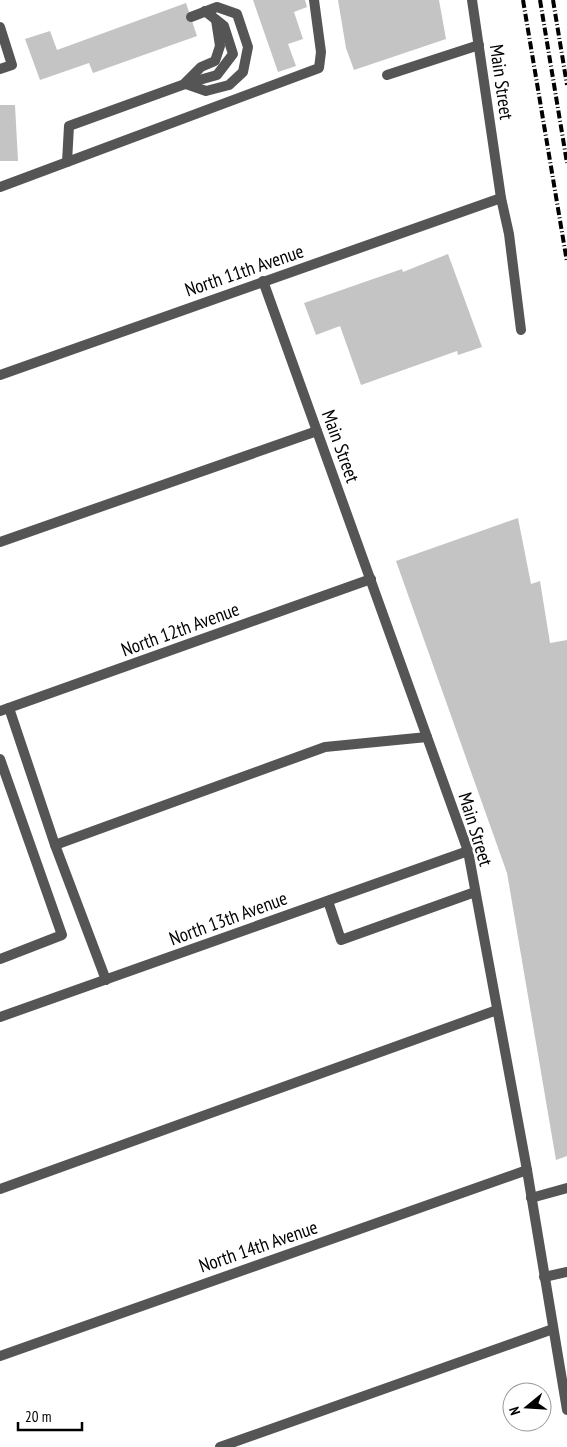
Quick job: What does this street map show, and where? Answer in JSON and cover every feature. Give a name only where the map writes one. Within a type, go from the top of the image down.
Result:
[{"type":"street","points":[[0,187],[319,68],[321,52],[314,0]]},
{"type":"street","name":"Main Street","points":[[472,0],[501,198],[509,234],[521,330]]},
{"type":"street","points":[[185,84],[206,91],[229,85],[243,72],[248,47],[237,14],[217,7],[191,17]]},
{"type":"street","points":[[67,162],[69,126],[185,84],[217,75],[233,54],[224,26],[206,12]]},
{"type":"street","points":[[185,84],[200,67],[215,61],[220,46],[216,20]]},
{"type":"street","points":[[0,27],[12,65],[0,69]]},
{"type":"street","points":[[386,75],[478,45]]},
{"type":"street","name":"North 11th Avenue","points":[[0,375],[501,198]]},
{"type":"street","name":"Main Street","points":[[263,282],[468,851],[527,1170],[567,1410]]},
{"type":"street","points":[[0,542],[317,431]]},
{"type":"street","name":"North 12th Avenue","points":[[5,710],[371,579]]},
{"type":"street","points":[[5,710],[106,980]]},
{"type":"street","points":[[56,845],[325,748],[427,737]]},
{"type":"street","points":[[0,759],[3,777],[62,935],[0,959]]},
{"type":"street","name":"North 13th Avenue","points":[[0,1017],[468,851]]},
{"type":"street","points":[[328,901],[341,940],[475,892]]},
{"type":"street","points":[[0,1190],[497,1010]]},
{"type":"street","name":"North 14th Avenue","points":[[0,1356],[527,1170]]},
{"type":"street","points":[[531,1198],[567,1188]]},
{"type":"street","points":[[544,1277],[567,1272]]},
{"type":"street","points":[[220,1447],[553,1330]]},
{"type":"building","points":[[253,0],[305,0],[307,7],[294,12],[303,39],[288,44],[296,66],[278,72]]},
{"type":"building","points":[[338,0],[439,0],[446,39],[354,70],[346,48]]},
{"type":"building","points":[[186,3],[197,36],[93,73],[89,63],[40,80],[25,39],[50,31],[57,50]]},
{"type":"building","points":[[0,105],[15,105],[18,161],[0,161]]},
{"type":"building","points":[[448,254],[482,347],[458,355],[457,351],[361,385],[340,326],[316,335],[304,303],[402,269],[403,272]]},
{"type":"building","points":[[518,518],[531,584],[540,581],[550,643],[567,640],[567,1156],[556,1160],[507,873],[396,561]]},
{"type":"railway","points":[[523,0],[567,262]]},
{"type":"railway","points":[[540,0],[567,163]]},
{"type":"railway","points":[[553,0],[567,85]]}]
